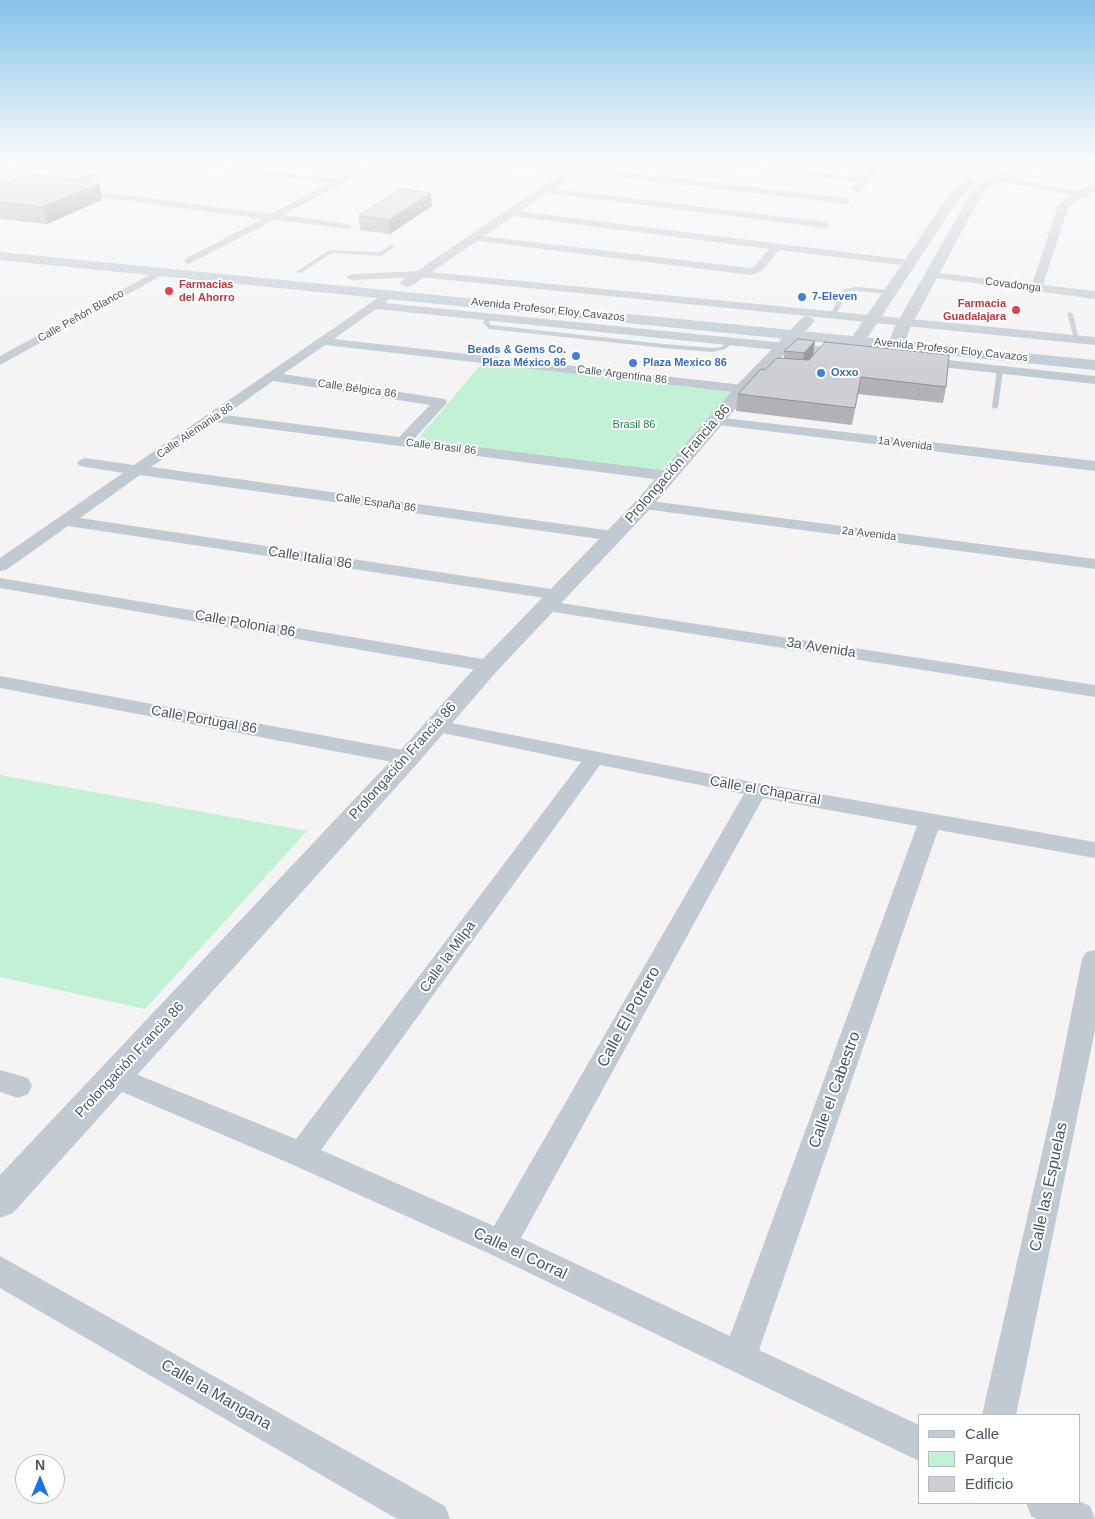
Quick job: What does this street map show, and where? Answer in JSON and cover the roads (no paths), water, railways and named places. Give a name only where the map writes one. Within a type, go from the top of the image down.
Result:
[{"type":"main road","name":"Avenida Profesor Eloy Cavazos","points":[[0,242],[806,321],[863,335],[1095,365]]},
{"type":"main road","name":"Avenida Profesor Eloy Cavazos","points":[[0,256],[476,303],[738,335],[777,355],[863,335]]},
{"type":"main road","points":[[476,303],[575,325]]},
{"type":"main road","points":[[620,329],[738,335]]},
{"type":"main road","points":[[863,335],[933,363]]},
{"type":"main road","name":"Avenida Profesor Eloy Cavazos","points":[[902,339],[1095,349]]},
{"type":"street","points":[[189,261],[244,232]]},
{"type":"street","points":[[406,283],[483,232]]},
{"type":"street","points":[[657,232],[909,264]]},
{"type":"street","points":[[807,250],[820,232]]},
{"type":"street","points":[[777,355],[820,355],[863,335],[932,232]]},
{"type":"street","points":[[902,339],[954,232]]},
{"type":"street","points":[[1036,288],[1053,232]]},
{"type":"street","points":[[474,238],[735,276],[758,269],[776,247]]},
{"type":"street","name":"Calle Peñón Blanco","points":[[0,361],[162,271]]},
{"type":"street","points":[[352,277],[419,274],[717,299],[833,314],[863,335],[902,339],[1095,340]]},
{"type":"street","name":"Covadonga","points":[[932,275],[1095,295]]},
{"type":"street","name":"Calle Alemania 86","points":[[0,566],[63,520],[214,418],[389,294]]},
{"type":"street","points":[[372,305],[620,329]]},
{"type":"street","name":"Prolongación Francia 86","points":[[0,1201],[408,758],[489,666],[614,536],[743,389],[777,355],[806,321]]},
{"type":"street","points":[[902,339],[933,363],[1095,380]]},
{"type":"street","name":"Calle Argentina 86","points":[[322,341],[743,389]]},
{"type":"street","name":"Calle Bélgica 86","points":[[273,377],[440,402],[403,442]]},
{"type":"street","name":"Calle Brasil 86","points":[[214,418],[668,476]]},
{"type":"street","name":"1a Avenida","points":[[715,421],[1095,466]]},
{"type":"street","name":"Calle España 86","points":[[85,462],[614,536]]},
{"type":"street","name":"2a Avenida","points":[[643,504],[1095,564]]},
{"type":"street","name":"Calle Italia 86","points":[[63,520],[553,600]]},
{"type":"street","name":"Calle Polonia 86","points":[[0,583],[489,666]]},
{"type":"street","name":"3a Avenida","points":[[553,600],[1095,691]]},
{"type":"street","name":"Calle Portugal 86","points":[[0,682],[408,758]]},
{"type":"street","name":"Calle el Chaparral","points":[[436,726],[757,790],[1095,850]]},
{"type":"street","name":"Calle la Milpa","points":[[301,1155],[594,759]]},
{"type":"street","name":"Calle El Potrero","points":[[502,1244],[757,790]]},
{"type":"street","name":"Calle el Cabestro","points":[[739,1358],[930,820]]},
{"type":"street","name":"Calle las Espuelas","points":[[1000,1414],[1067,1106],[1095,959]]},
{"type":"street","name":"Calle el Corral","points":[[116,1077],[301,1155],[502,1244],[918,1443]]},
{"type":"street","name":"Calle la Mangana","points":[[0,1271],[432,1519]]},
{"type":"street","points":[[1046,1504],[1077,1519]]},
{"type":"lane","points":[[299,272],[331,251],[381,254],[392,246]]},
{"type":"lane","points":[[833,314],[846,290],[890,292]]},
{"type":"lane","points":[[1070,314],[1077,339]]},
{"type":"lane","points":[[489,316],[486,324],[489,327],[672,347],[713,350],[723,348],[738,335]]},
{"type":"lane","points":[[995,407],[1000,370]]},
{"type":"place","name":"Farmacias del Ahorro","points":[[169,291]]},
{"type":"place","name":"7-Eleven","points":[[802,297]]},
{"type":"place","name":"Farmacia Guadalajara","points":[[1016,310]]},
{"type":"place","name":"Beads & Gems Co. Plaza México 86","points":[[576,356]]},
{"type":"place","name":"Plaza Mexico 86","points":[[633,363]]},
{"type":"place","name":"Oxxo","points":[[821,373]]},
{"type":"park label","name":"Brasil 86","points":[[634,425]]}]
